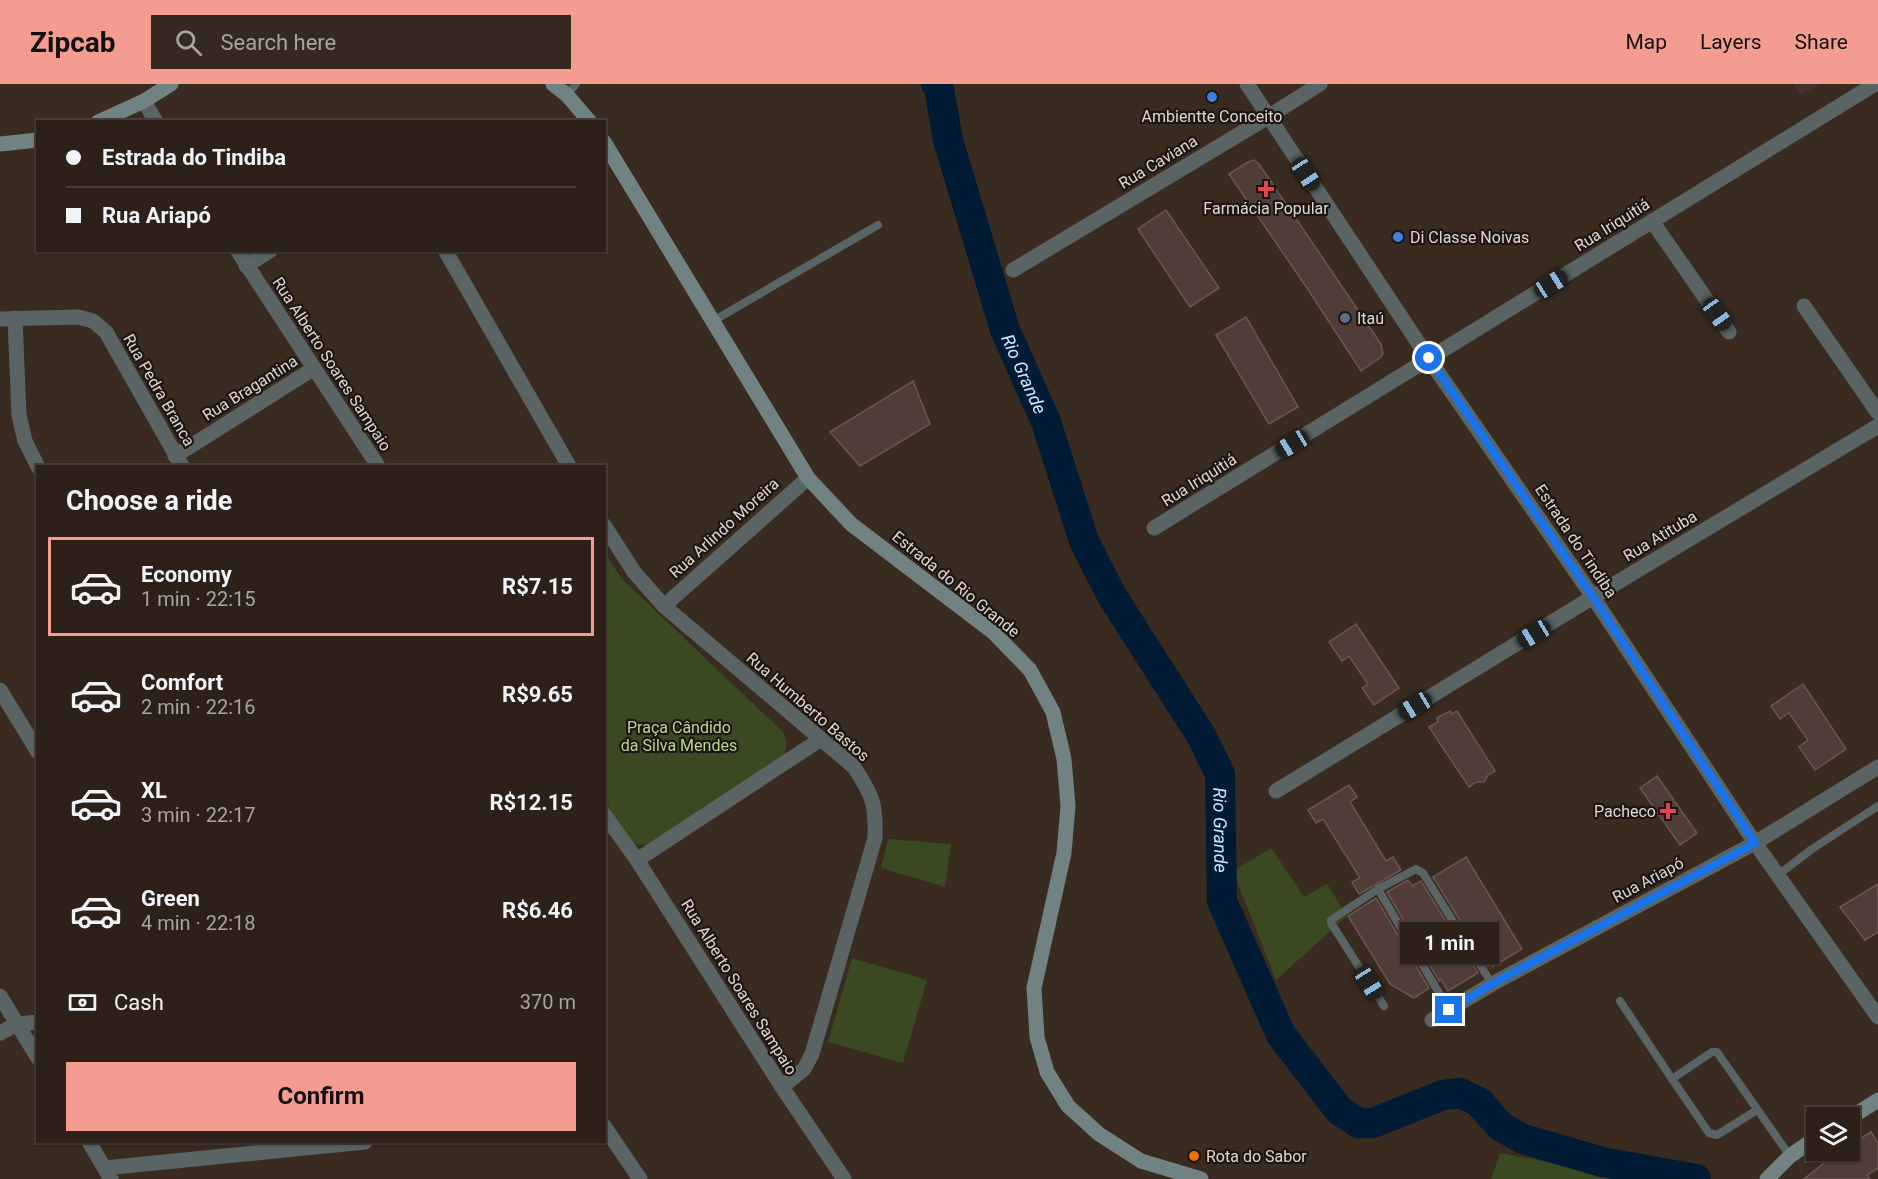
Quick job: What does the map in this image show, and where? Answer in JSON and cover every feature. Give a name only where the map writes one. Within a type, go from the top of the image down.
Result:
[{"type":"main road","points":[[102,120],[144,101],[171,84]]},
{"type":"main road","points":[[553,84],[571,90],[589,120]]},
{"type":"main road","points":[[0,144],[36,141]]},
{"type":"main road","name":"Estrada do Rio Grande","points":[[606,145],[808,478],[851,524],[993,632],[1030,670],[1053,712],[1064,759],[1068,806],[1064,853],[1035,988],[1037,1036],[1047,1072],[1068,1106],[1099,1134],[1141,1161],[1201,1179]]},
{"type":"main road","points":[[1860,1112],[1878,1100]]},
{"type":"main road","points":[[1769,1177],[1790,1156],[1806,1145]]},
{"type":"street","name":"Estrada do Tindiba","points":[[1248,84],[1429,358],[1593,597],[1755,843],[1878,1017]]},
{"type":"street","name":"Rua Caviana","points":[[1013,270],[1320,84]]},
{"type":"street","name":"Rua Iriquitiá","points":[[1154,528],[1875,84]]},
{"type":"street","points":[[144,101],[155,120]]},
{"type":"street","points":[[1652,221],[1730,332]]},
{"type":"street","name":"Rua Alberto Soares Sampaio","points":[[238,252],[377,465]]},
{"type":"street","points":[[246,266],[268,252]]},
{"type":"street","points":[[447,252],[568,465]]},
{"type":"street","points":[[1804,306],[1878,413]]},
{"type":"street","name":"Rua Pedra Branca","points":[[8,318],[78,317],[93,321],[106,332],[179,461]]},
{"type":"street","points":[[8,318],[19,415],[25,441],[37,465]]},
{"type":"street","name":"Rua Bragantina","points":[[179,461],[313,369]]},
{"type":"street","name":"Rua Atituba","points":[[1276,791],[1878,426]]},
{"type":"street","name":"Rua Arlindo Moreira","points":[[664,606],[808,478]]},
{"type":"street","name":"Rua Humberto Bastos","points":[[606,528],[634,572],[664,606],[854,767],[869,790],[875,813],[874,838],[812,1054],[804,1069],[782,1087]]},
{"type":"street","points":[[0,690],[36,749]]},
{"type":"street","points":[[637,860],[821,739]]},
{"type":"street","name":"Rua Ariapó","points":[[1432,1020],[1492,984],[1755,843],[1878,767]]},
{"type":"street","name":"Rua Alberto Soares Sampaio","points":[[606,817],[637,860],[782,1087],[844,1179]]},
{"type":"street","points":[[0,996],[36,1055]]},
{"type":"street","points":[[0,1033],[17,1024],[36,1022]]},
{"type":"street","points":[[606,1128],[640,1179]]},
{"type":"street","points":[[90,1143],[108,1174],[357,1143]]},
{"type":"lane","points":[[713,321],[878,225]]},
{"type":"lane","points":[[1778,875],[1812,849],[1878,806]]},
{"type":"lane","points":[[1384,1006],[1331,923],[1332,918],[1378,889],[1416,869],[1420,870],[1492,984]]},
{"type":"lane","points":[[1378,889],[1449,1010]]},
{"type":"lane","points":[[1620,1001],[1708,1132],[1717,1135],[1757,1110]]},
{"type":"lane","points":[[1672,1079],[1712,1052],[1717,1052],[1790,1156]]},
{"type":"shaded area","points":[[1793,84],[1822,84],[1800,95]]},
{"type":"green space","name":"Praça Cândido da Silva Mendes","points":[[606,555],[622,579],[783,732],[786,743],[785,753],[780,760],[651,844],[640,845],[631,842],[606,803]]},
{"type":"green space","points":[[888,839],[951,844],[945,887],[881,868]]},
{"type":"green space","points":[[1271,848],[1304,897],[1327,884],[1347,916],[1276,980],[1233,871]]},
{"type":"green space","points":[[852,958],[927,980],[903,1063],[828,1042]]},
{"type":"green space","points":[[1500,1153],[1635,1179],[1491,1179]]},
{"type":"building","points":[[1254,160],[1259,164],[1381,344],[1383,353],[1381,357],[1361,371],[1229,174]]},
{"type":"building","points":[[1166,210],[1219,288],[1190,307],[1138,229]]},
{"type":"building","points":[[1246,317],[1298,407],[1269,424],[1216,335]]},
{"type":"building","points":[[913,381],[930,424],[860,466],[830,432]]},
{"type":"building","points":[[1356,624],[1399,688],[1374,705],[1362,688],[1368,684],[1349,656],[1342,661],[1329,642]]},
{"type":"building","points":[[1803,684],[1846,749],[1815,770],[1799,747],[1808,740],[1789,713],[1780,719],[1771,706]]},
{"type":"building","points":[[1450,711],[1452,714],[1457,711],[1495,771],[1488,775],[1484,782],[1476,782],[1469,787],[1429,727],[1438,722],[1437,718]]},
{"type":"building","name":"Pacheco","points":[[1657,776],[1697,833],[1680,845],[1640,788]]},
{"type":"building","points":[[1349,785],[1357,797],[1350,802],[1386,861],[1393,857],[1401,870],[1359,894],[1352,882],[1360,878],[1323,819],[1316,823],[1308,810]]},
{"type":"building","points":[[1466,857],[1522,949],[1492,967],[1488,966],[1433,877]]},
{"type":"building","points":[[1408,880],[1412,886],[1421,881],[1478,973],[1448,991],[1441,979],[1439,981],[1387,892]]},
{"type":"building","points":[[1878,884],[1878,932],[1865,940],[1840,907]]},
{"type":"building","points":[[1376,898],[1429,988],[1414,998],[1390,984],[1348,916]]},
{"type":"building","points":[[1871,1132],[1878,1143],[1878,1168],[1867,1175],[1870,1179],[1804,1179],[1824,1163],[1823,1161],[1860,1161],[1860,1139]]},
{"type":"waterway","name":"Rio Grande","points":[[936,84],[939,88],[948,140],[1005,330],[1046,422],[1084,541],[1112,596],[1202,737],[1220,774],[1222,901],[1281,1035],[1339,1110],[1358,1123],[1373,1123],[1443,1095],[1460,1093],[1479,1102],[1500,1126],[1523,1139],[1602,1162],[1696,1179]]},
{"type":"place","name":"Ambientte Conceito","points":[[1212,97]]},
{"type":"place","name":"Farmácia Popular","points":[[1266,189]]},
{"type":"place","name":"Di Classe Noivas","points":[[1398,237]]},
{"type":"place","name":"Itaú","points":[[1345,318]]},
{"type":"place","name":"Pacheco","points":[[1668,811]]},
{"type":"place","name":"Rota do Sabor","points":[[1194,1156]]},
{"type":"route","points":[[1429,358],[1593,597],[1755,843],[1492,984],[1449,1010]]}]
